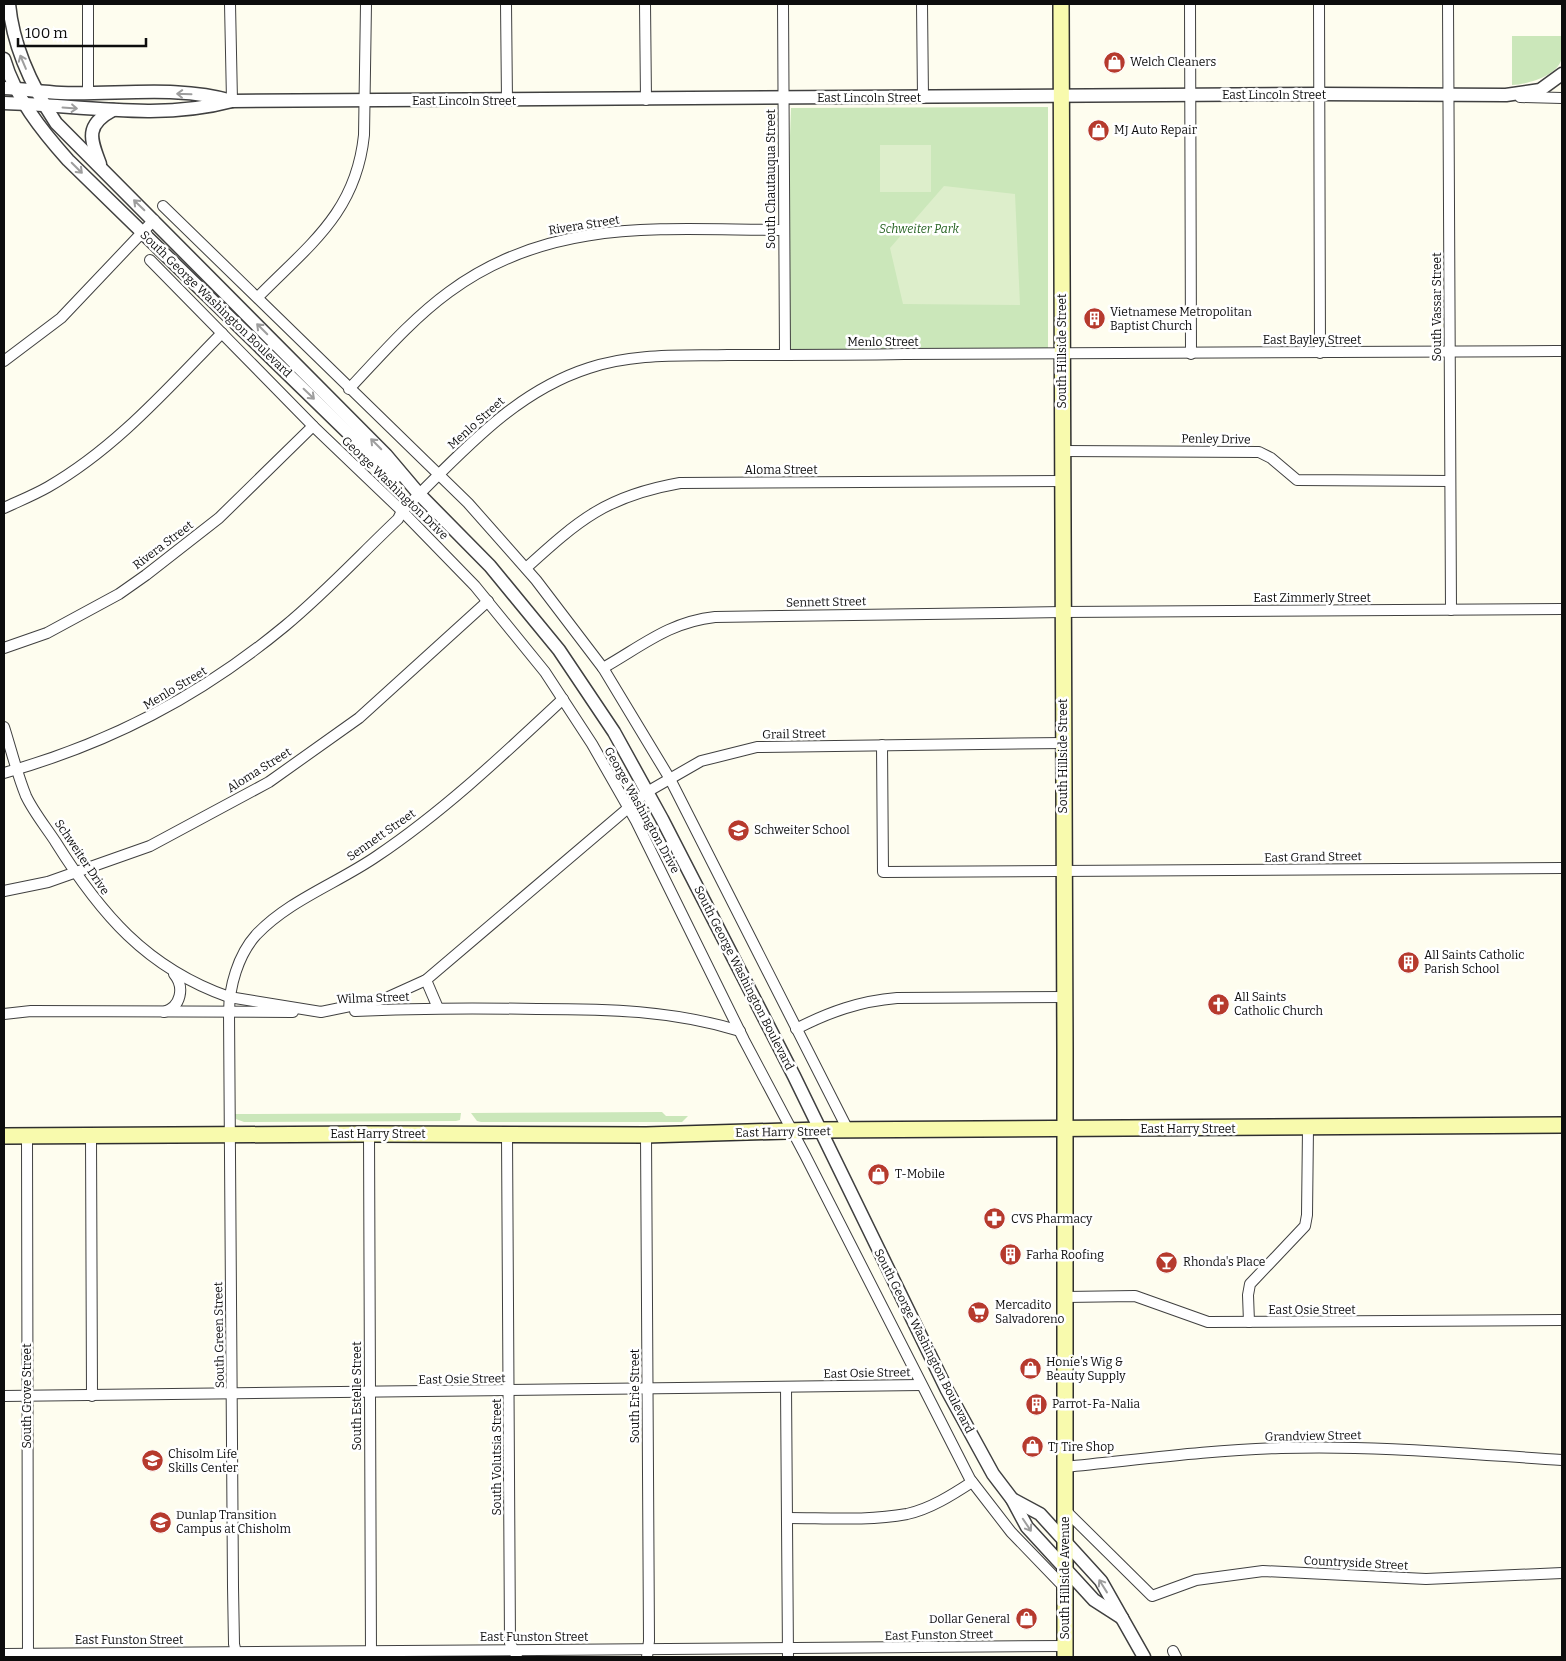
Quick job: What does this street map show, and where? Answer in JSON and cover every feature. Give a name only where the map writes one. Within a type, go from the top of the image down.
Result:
[{"type":"main road","name":"South Hillside Street","points":[[1061,4],[1062,743],[1066,1297],[1064,1509]]},
{"type":"main road","name":"East Harry Street","points":[[4,1136],[646,1135],[820,1130],[1562,1125]]},
{"type":"main road","name":"South Hillside Avenue","points":[[1064,1509],[1065,1652]]},
{"type":"street","points":[[8,4],[20,54],[44,106]]},
{"type":"street","points":[[88,4],[88,93]]},
{"type":"street","points":[[230,4],[232,101]]},
{"type":"street","points":[[258,297],[332,221],[355,182],[362,155],[366,101],[366,4]]},
{"type":"street","points":[[506,4],[507,101]]},
{"type":"street","points":[[645,4],[646,100]]},
{"type":"street","name":"South Chautauqua Street","points":[[783,4],[785,355]]},
{"type":"street","points":[[922,4],[923,98]]},
{"type":"street","points":[[1190,4],[1191,354]]},
{"type":"street","points":[[1319,4],[1320,353]]},
{"type":"street","name":"South Vassar Street","points":[[1448,4],[1451,610]]},
{"type":"street","points":[[4,59],[24,104]]},
{"type":"street","name":"East Lincoln Street","points":[[1506,95],[1540,90],[1562,75]]},
{"type":"street","name":"East Lincoln Street","points":[[4,88],[88,93],[187,93],[215,96],[232,101]]},
{"type":"street","name":"East Lincoln Street","points":[[4,103],[114,109],[199,108],[232,101],[507,101],[1320,94],[1448,97],[1506,95],[1562,98]]},
{"type":"street","name":"South George Washington Boulevard","points":[[24,104],[44,133],[142,233],[377,460],[420,494]]},
{"type":"street","name":"South George Washington Boulevard","points":[[44,106],[67,135],[154,220],[386,455],[420,494],[490,566],[558,650],[614,732],[647,792],[794,1076],[947,1390],[992,1474],[1012,1499],[1027,1528],[1094,1600],[1122,1618]]},
{"type":"street","points":[[101,169],[92,145],[92,133],[100,117],[114,109]]},
{"type":"street","points":[[163,206],[468,503],[526,568],[603,668],[670,779],[848,1130]]},
{"type":"street","points":[[4,361],[60,318],[154,220]]},
{"type":"street","name":"Rivera Street","points":[[349,389],[410,325],[448,292],[492,265],[532,247],[596,233],[635,230],[784,230]]},
{"type":"street","name":"George Washington Drive","points":[[150,260],[313,426],[402,511],[488,600],[545,672],[629,808],[697,940],[740,1031],[972,1482],[1011,1532],[1065,1588]]},
{"type":"street","points":[[4,508],[49,486],[108,445],[141,416],[222,333]]},
{"type":"street","name":"East Bayley Street","points":[[1062,354],[1562,351]]},
{"type":"street","name":"Menlo Street","points":[[4,772],[69,754],[149,718],[224,673],[286,625],[398,519],[402,511],[492,423],[520,401],[554,382],[587,368],[621,359],[644,356],[1062,354]]},
{"type":"street","name":"Rivera Street","points":[[4,648],[47,633],[119,594],[146,575],[219,518],[313,426]]},
{"type":"street","name":"Penley Drive","points":[[1062,451],[1259,452],[1271,458],[1297,480],[1450,481]]},
{"type":"street","name":"Aloma Street","points":[[526,568],[574,525],[602,506],[655,488],[680,483],[1062,481]]},
{"type":"street","name":"Aloma Street","points":[[4,891],[48,882],[150,846],[269,782],[359,718],[488,600]]},
{"type":"street","name":"East Zimmerly Street","points":[[1062,612],[1562,609]]},
{"type":"street","name":"Sennett Street","points":[[603,668],[663,631],[695,619],[798,615],[1062,612]]},
{"type":"street","name":"Sennett Street","points":[[229,1013],[229,997],[247,947],[274,919],[377,857],[469,786],[563,699]]},
{"type":"street","name":"Schweiter Drive","points":[[4,727],[26,796],[83,886],[122,932],[172,971],[200,986],[229,997],[321,1012]]},
{"type":"street","name":"Grail Street","points":[[321,1012],[384,999],[426,980],[647,792],[700,761],[757,747],[1062,743]]},
{"type":"street","name":"East Grand Street","points":[[882,745],[883,872],[1562,868]]},
{"type":"street","points":[[163,1013],[173,1007],[180,996],[180,983],[172,971]]},
{"type":"street","points":[[426,980],[438,1008]]},
{"type":"street","points":[[796,1029],[826,1014],[869,1000],[897,998],[1064,997]]},
{"type":"street","name":"Wilma Street","points":[[4,1014],[31,1011],[229,1013],[438,1008],[638,1010],[697,1020],[740,1031]]},
{"type":"street","name":"South Green Street","points":[[229,1013],[233,1587],[237,1655]]},
{"type":"street","points":[[1249,1322],[1248,1295],[1250,1284],[1305,1226],[1307,1215],[1308,1128]]},
{"type":"street","name":"South Estelle Street","points":[[369,1134],[371,1654]]},
{"type":"street","name":"South Grove Street","points":[[27,1135],[28,1655]]},
{"type":"street","name":"South Volutsia Street","points":[[507,1135],[510,1643],[515,1654]]},
{"type":"street","name":"South Erie Street","points":[[646,1135],[648,1653]]},
{"type":"street","points":[[91,1136],[92,1396]]},
{"type":"street","name":"East Osie Street","points":[[1066,1297],[1135,1296],[1208,1322],[1562,1320]]},
{"type":"street","name":"East Osie Street","points":[[4,1396],[648,1390],[921,1385]]},
{"type":"street","points":[[786,1387],[788,1653]]},
{"type":"street","name":"Grandview Street","points":[[1065,1467],[1198,1453],[1281,1448],[1403,1448],[1562,1460]]},
{"type":"street","points":[[788,1518],[871,1518],[908,1513],[948,1498],[972,1482]]},
{"type":"street","name":"South George Washington Boulevard","points":[[1012,1499],[1040,1514],[1101,1581],[1144,1657]]},
{"type":"street","name":"Countryside Street","points":[[1064,1509],[1152,1596],[1196,1580],[1263,1571],[1426,1579],[1562,1574]]},
{"type":"street","name":"East Funston Street","points":[[4,1654],[1065,1652]]},
{"type":"green space","points":[[1512,36],[1562,36],[1560,64],[1542,78],[1512,85]]},
{"type":"green space","name":"Schweiter Park","points":[[1048,107],[1048,350],[789,350],[788,192],[791,108]]},
{"type":"green space","points":[[880,145],[931,145],[931,192],[880,192]]},
{"type":"green space","points":[[944,186],[1015,194],[1020,305],[903,304],[890,248]]},
{"type":"green space","points":[[662,1112],[666,1116],[688,1116],[682,1122],[481,1122],[477,1121],[471,1113]]},
{"type":"green space","points":[[461,1113],[460,1120],[456,1121],[244,1122],[236,1119],[235,1114]]},
{"type":"place","name":"Welch Cleaners","points":[[1114,62]]},
{"type":"place","name":"MJ Auto Repair","points":[[1098,130]]},
{"type":"place","name":"Vietnamese Metropolitan Baptist Church","points":[[1094,319]]},
{"type":"place","name":"Schweiter School","points":[[738,830]]},
{"type":"place","name":"All Saints Catholic Parish School","points":[[1408,962]]},
{"type":"place","name":"All Saints Catholic Church","points":[[1218,1004]]},
{"type":"place","name":"T-Mobile","points":[[879,1174]]},
{"type":"place","name":"CVS Pharmacy","points":[[995,1219]]},
{"type":"place","name":"Farha Roofing","points":[[1010,1255]]},
{"type":"place","name":"Rhonda's Place","points":[[1167,1262]]},
{"type":"place","name":"Mercadito Salvadoreno","points":[[979,1312]]},
{"type":"place","name":"Honie's Wig & Beauty Supply","points":[[1030,1369]]},
{"type":"place","name":"Parrot-Fa-Nalia","points":[[1036,1404]]},
{"type":"place","name":"TJ Tire Shop","points":[[1032,1447]]},
{"type":"place","name":"Chisolm Life Skills Center","points":[[152,1461]]},
{"type":"place","name":"Dunlap Transition Campus at Chisholm","points":[[160,1522]]},
{"type":"place","name":"Dollar General","points":[[1026,1619]]}]
